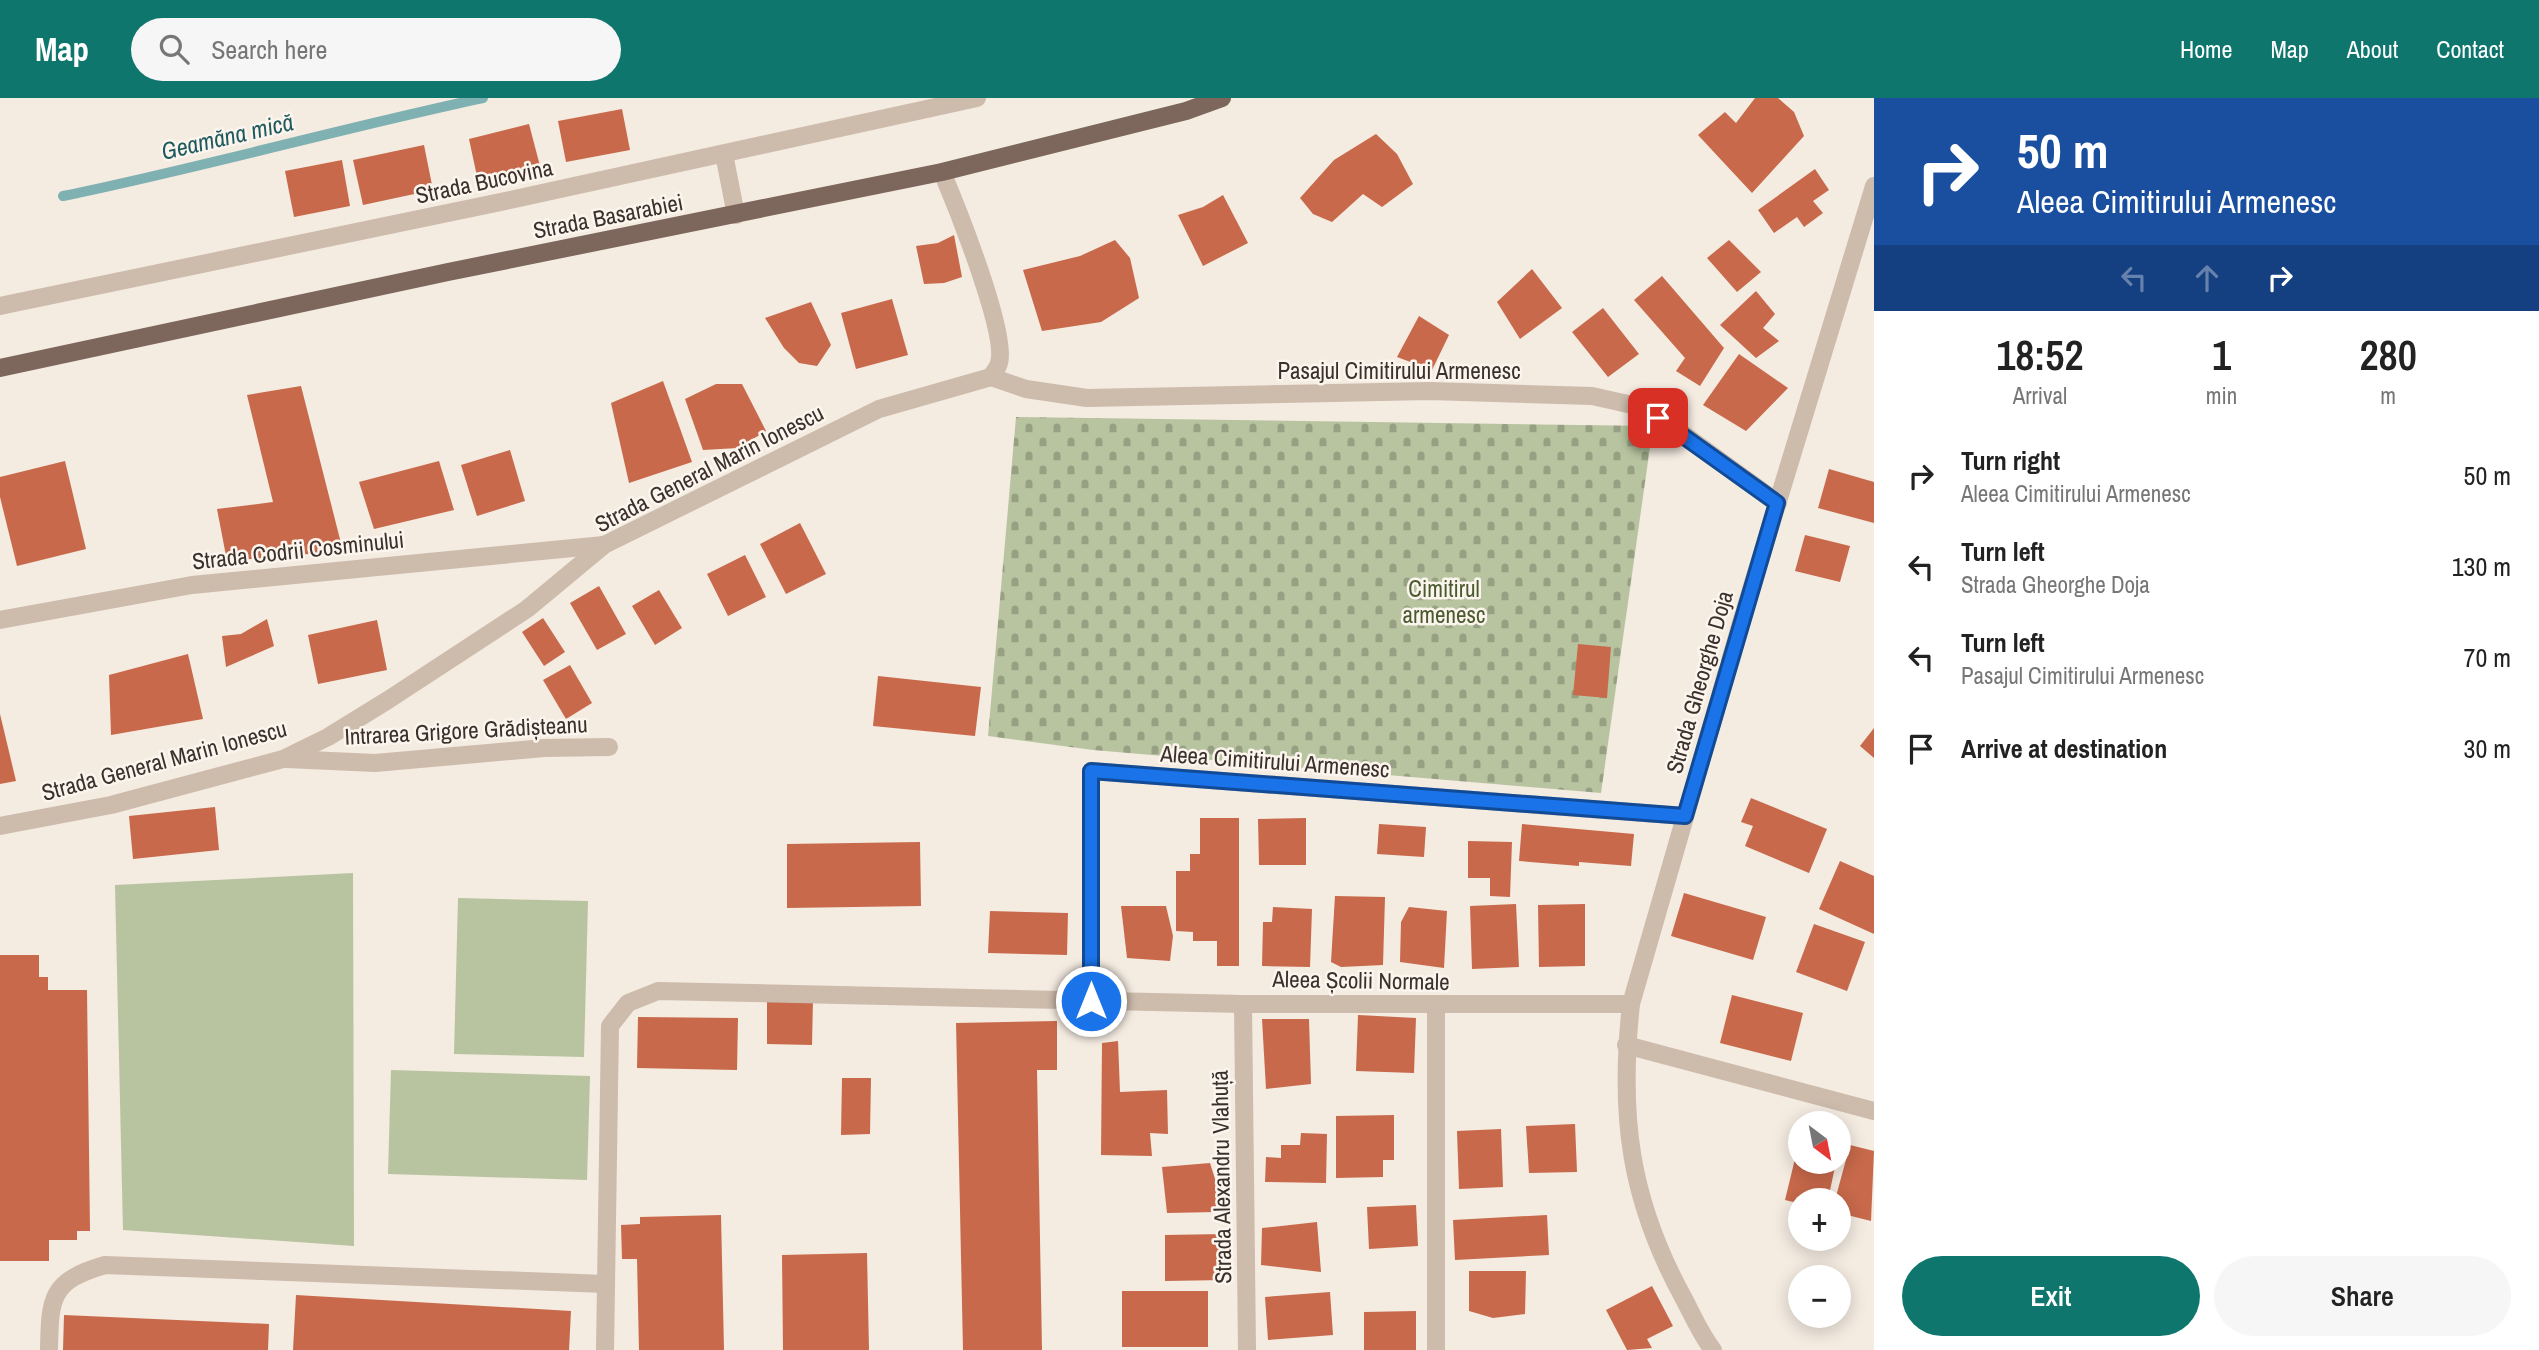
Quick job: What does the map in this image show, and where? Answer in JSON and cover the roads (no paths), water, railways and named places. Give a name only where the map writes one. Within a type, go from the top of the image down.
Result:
[{"type":"main road","name":"Strada Basarabiei","points":[[0,368],[447,272],[942,172],[1186,111],[1222,98]]},
{"type":"street","name":"Strada Bucovina","points":[[0,306],[977,98]]},
{"type":"street","points":[[724,154],[736,215]]},
{"type":"street","points":[[942,172],[960,215],[996,327],[1000,362],[991,377]]},
{"type":"street","name":"Strada Gheorghe Doja","points":[[1713,1350],[1665,1265],[1644,1209],[1628,1141],[1626,1045],[1631,1004],[1777,503],[1874,186]]},
{"type":"street","name":"Pasajul Cimitirului Armenesc","points":[[991,377],[1026,389],[1087,398],[1430,391],[1592,396],[1637,406],[1658,418],[1777,503]]},
{"type":"street","name":"Strada General Marin Ionescu","points":[[0,825],[111,804],[283,759],[358,719],[527,609],[604,545],[878,409],[991,377]]},
{"type":"street","name":"Strada Codrii Cosminului","points":[[0,620],[192,585],[604,545]]},
{"type":"street","name":"Intrarea Grigore Grădișteanu","points":[[283,759],[375,763],[544,748],[609,747]]},
{"type":"street","name":"Aleea Cimitirului Armenesc","points":[[1091,1001],[1091,771],[1685,816]]},
{"type":"street","name":"Aleea Școlii Normale","points":[[605,1350],[610,1026],[628,1003],[658,992],[1243,1004],[1631,1004]]},
{"type":"street","name":"Strada Alexandru Vlahuță","points":[[1243,1004],[1247,1350]]},
{"type":"street","points":[[1436,1006],[1436,1350]]},
{"type":"street","points":[[1626,1045],[1874,1111]]},
{"type":"street","points":[[49,1350],[50,1305],[62,1285],[81,1272],[105,1265],[605,1284]]},
{"type":"waterway","name":"Geamăna mică","points":[[63,196],[483,98]]},
{"type":"park label","name":"Cimitirul armenesc","points":[[1444,601]]}]
